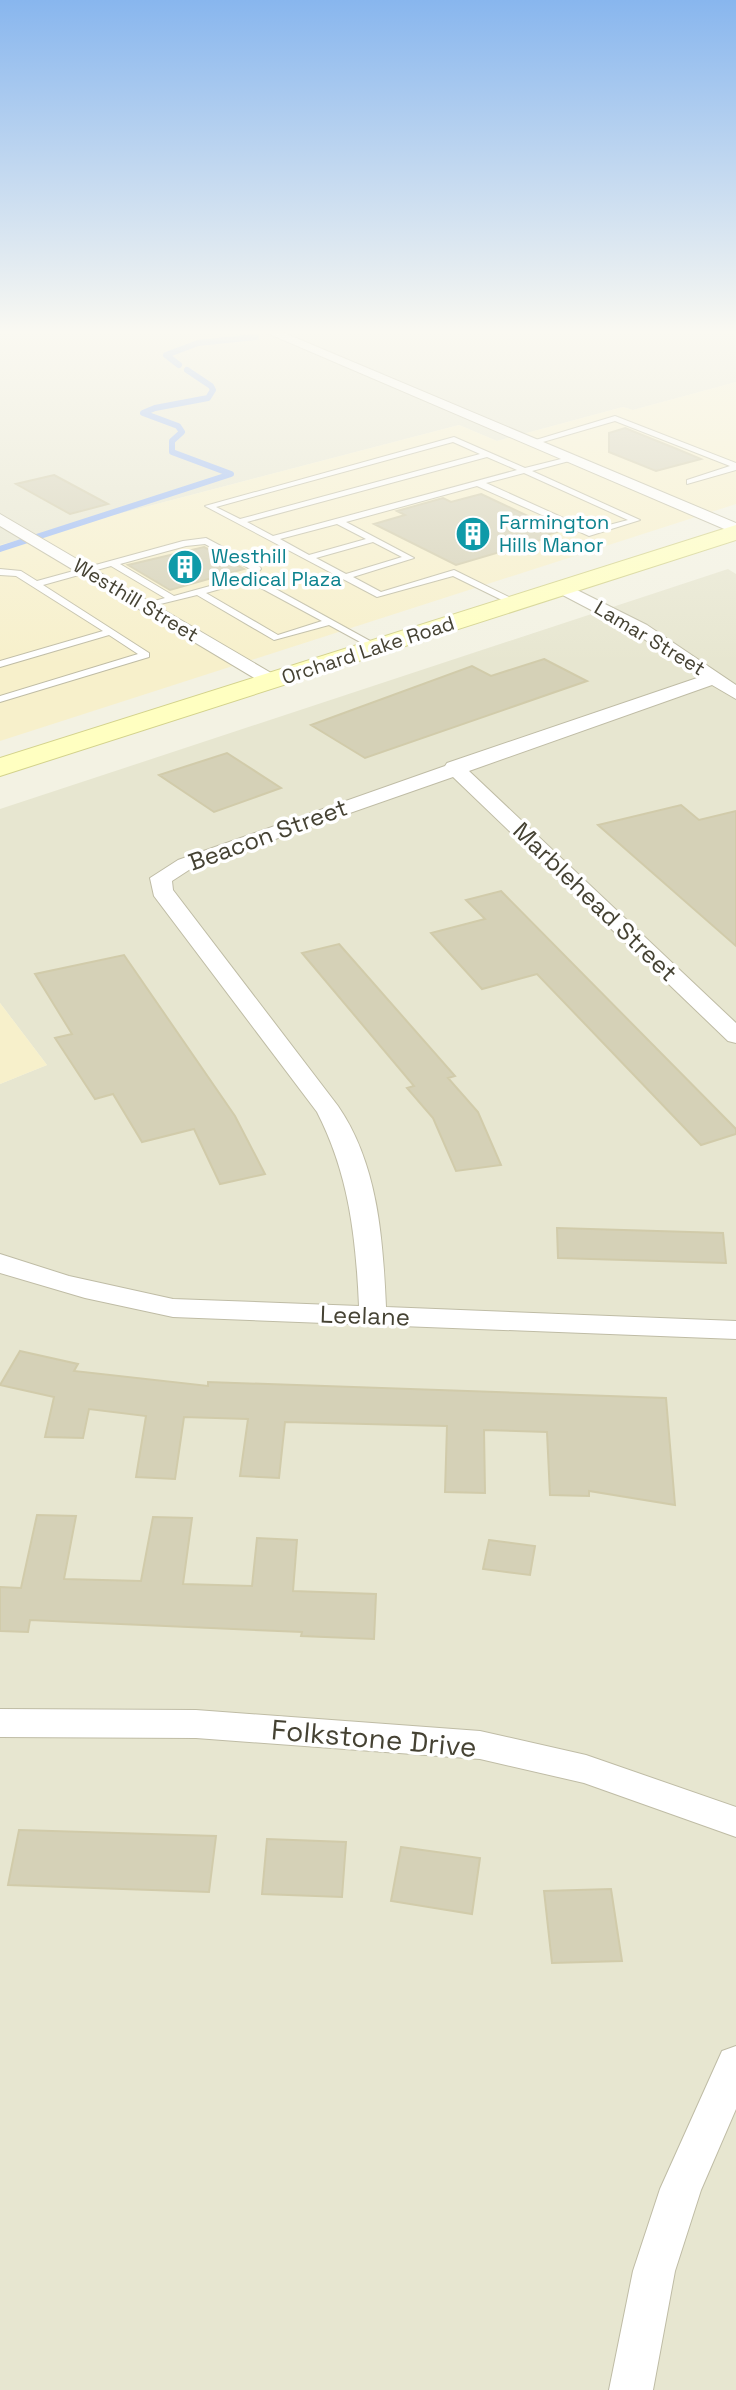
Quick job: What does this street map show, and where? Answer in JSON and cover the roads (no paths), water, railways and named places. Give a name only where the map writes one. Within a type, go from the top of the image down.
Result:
[{"type":"main road","name":"Orchard Lake Road","points":[[0,767],[736,530]]},
{"type":"street","points":[[533,442],[736,530]]},
{"type":"street","name":"Westhill Street","points":[[0,519],[272,681]]},
{"type":"street","name":"Lamar Street","points":[[561,587],[641,629],[736,693]]},
{"type":"street","name":"Beacon Street","points":[[373,1316],[371,1248],[365,1203],[347,1141],[320,1099],[162,891],[161,878],[185,864],[454,767],[715,678]]},
{"type":"street","name":"Marblehead Street","points":[[454,767],[736,1036]]},
{"type":"street","name":"Leelane","points":[[0,1263],[33,1276],[173,1308],[736,1330]]},
{"type":"street","name":"Folkstone Drive","points":[[0,1723],[196,1724],[480,1745],[586,1769],[736,1822]]},
{"type":"street","points":[[631,2390],[654,2271],[681,2189],[736,2064]]},
{"type":"lane","points":[[445,442],[209,506],[380,595],[454,573],[514,603]]},
{"type":"lane","points":[[460,442],[636,520],[589,533],[478,483]]},
{"type":"lane","points":[[673,442],[736,467]]},
{"type":"lane","points":[[238,522],[488,454]]},
{"type":"lane","points":[[272,539],[570,458]]},
{"type":"lane","points":[[690,482],[736,467]]},
{"type":"lane","points":[[338,521],[410,558],[344,577]]},
{"type":"lane","points":[[308,558],[374,539]]},
{"type":"lane","points":[[36,584],[186,543],[206,541],[257,569],[249,578],[147,606]]},
{"type":"lane","points":[[112,563],[173,599]]},
{"type":"lane","points":[[0,572],[18,573],[146,655],[0,699]]},
{"type":"lane","points":[[249,578],[376,647]]},
{"type":"lane","points":[[198,592],[277,638],[327,623]]},
{"type":"lane","points":[[0,664],[111,632]]},
{"type":"waterway","points":[[0,549],[231,474],[172,452],[172,442]]},
{"type":"place","name":"Farmington Hills Manor","points":[[473,534]]},
{"type":"place","name":"Westhill Medical Plaza","points":[[185,567]]}]
